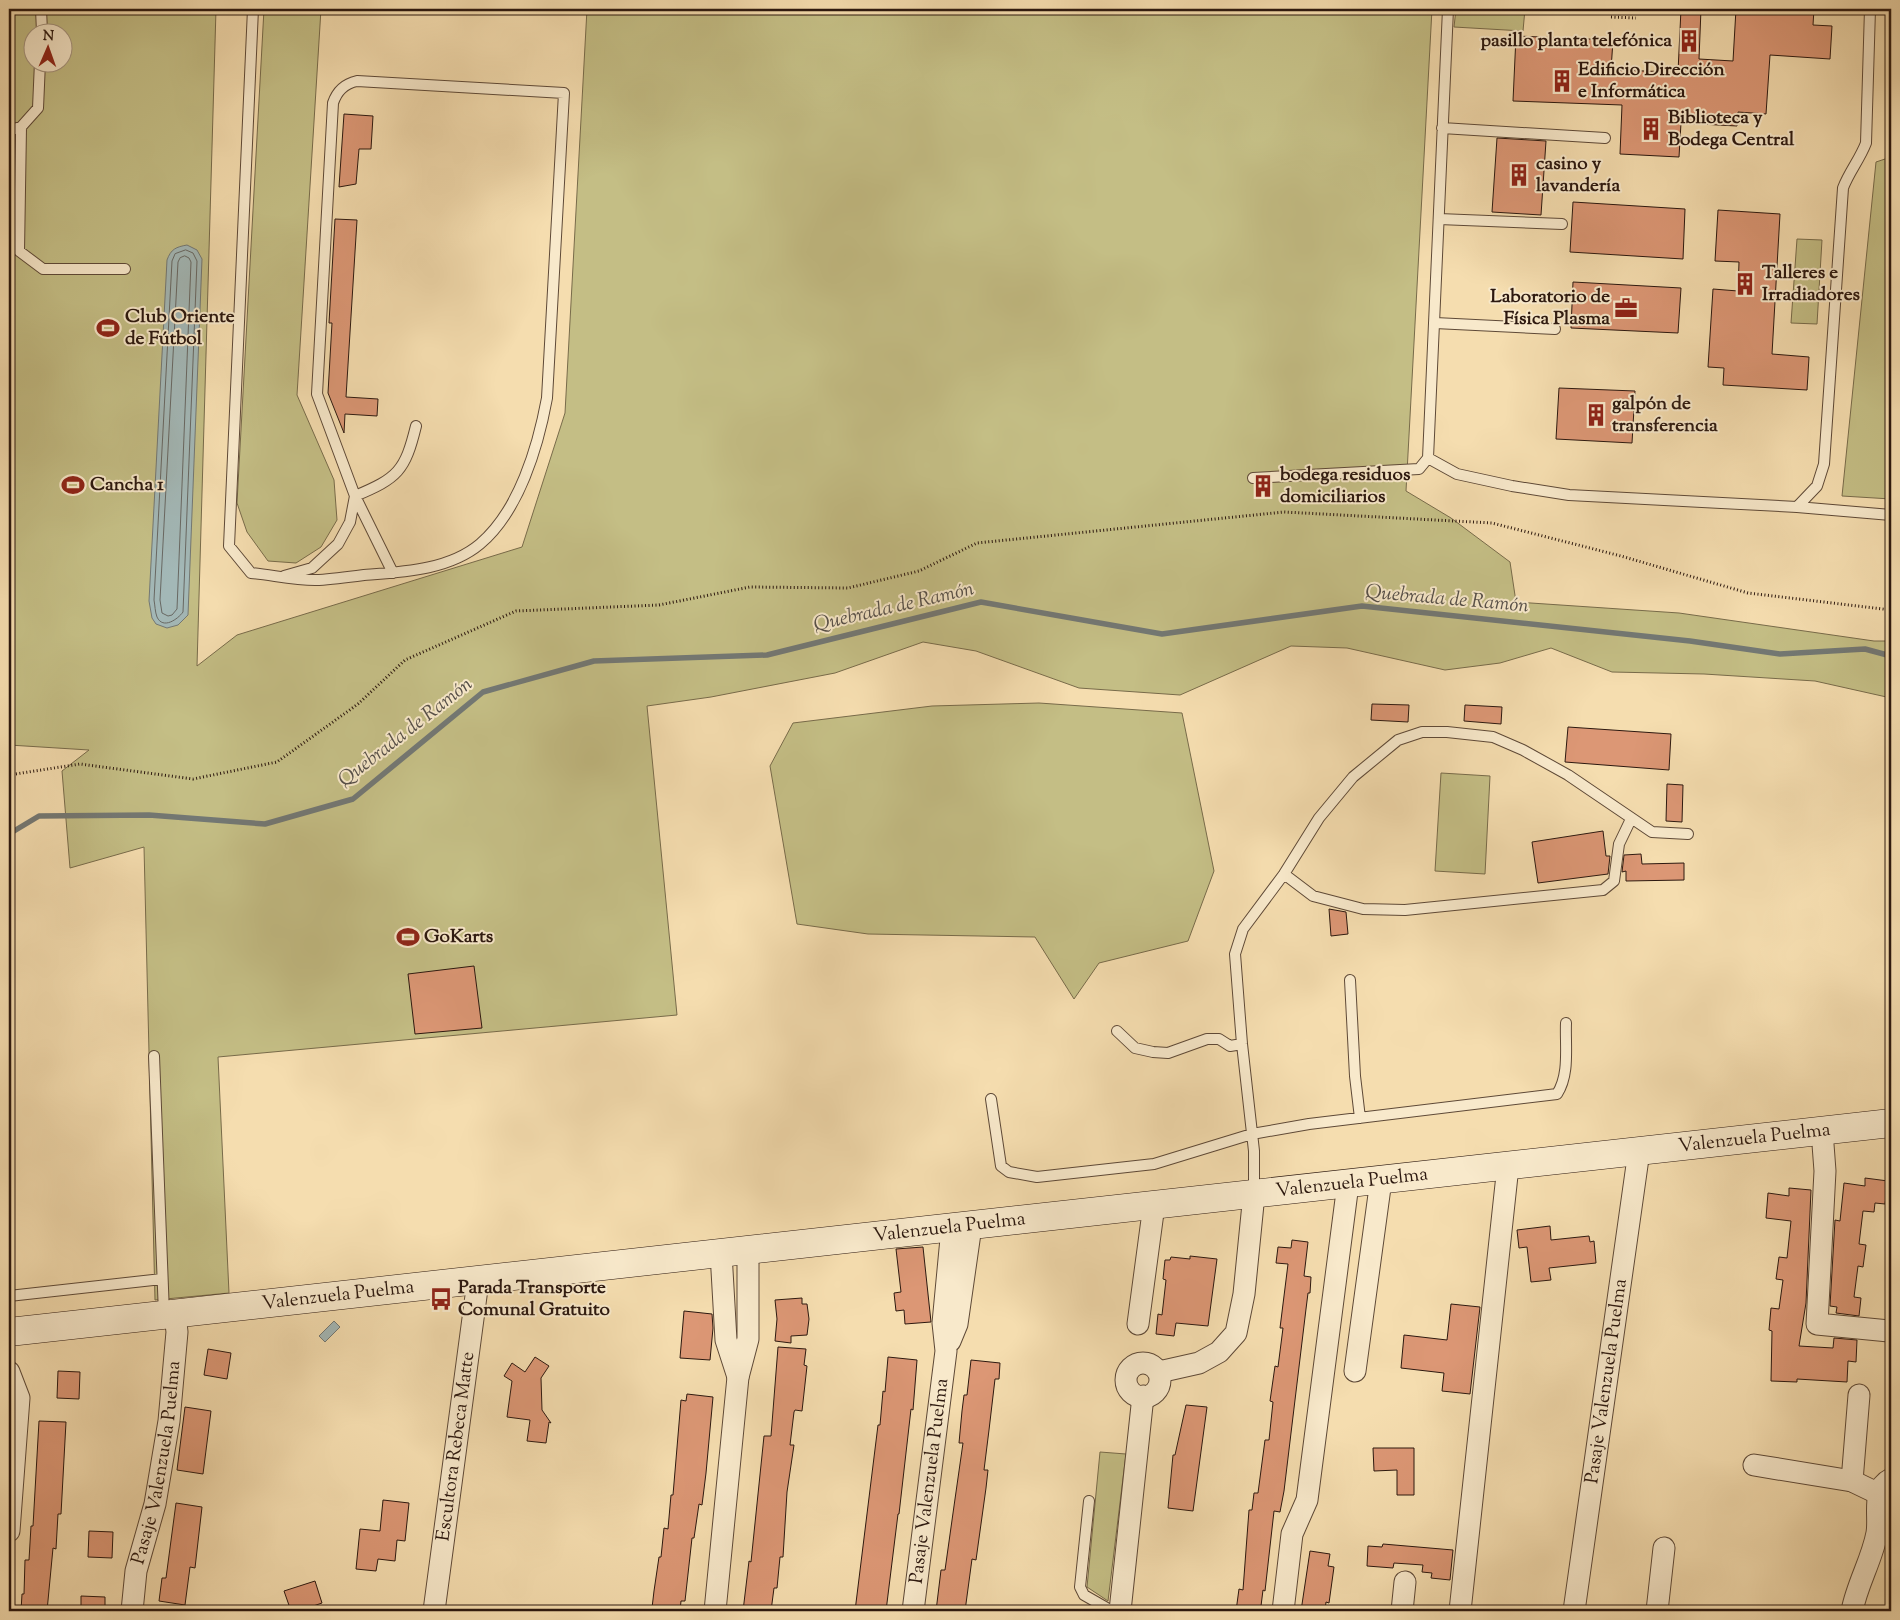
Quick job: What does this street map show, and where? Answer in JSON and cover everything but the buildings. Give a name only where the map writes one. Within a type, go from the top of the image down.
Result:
[{"type":"street","name":"Valenzuela Puelma","points":[[9,1332],[1891,1123]]},
{"type":"street","points":[[1822,1131],[1825,1171],[1817,1324],[1889,1331]]},
{"type":"street","name":"Pasaje Valenzuela Puelma","points":[[1574,1611],[1639,1151]]},
{"type":"street","points":[[1460,1611],[1508,1166]]},
{"type":"street","points":[[1355,1370],[1381,1180]]},
{"type":"street","points":[[1283,1611],[1292,1534],[1307,1500],[1348,1184]]},
{"type":"street","points":[[1159,1372],[1199,1363],[1219,1352],[1236,1333],[1244,1294],[1254,1194]]},
{"type":"street","points":[[1138,1324],[1154,1205]]},
{"type":"street","name":"Pasaje Valenzuela Puelma","points":[[913,1611],[946,1351],[943,1323],[962,1227]]},
{"type":"street","points":[[715,1611],[738,1377],[748,1339],[748,1250]]},
{"type":"street","points":[[721,1253],[726,1340],[738,1377]]},
{"type":"street","name":"Escultora Rebeca Matte","points":[[434,1611],[478,1281]]},
{"type":"street","name":"Pasaje Valenzuela Puelma","points":[[132,1611],[136,1571],[155,1504],[169,1421],[177,1332],[170,1315]]},
{"type":"street","points":[[1145,1362],[1159,1372],[1158,1388],[1154,1393],[1142,1396],[1136,1395],[1128,1388],[1126,1382],[1128,1371],[1137,1364],[1145,1362]]},
{"type":"street","points":[[9,1372],[20,1398],[9,1531]]},
{"type":"street","points":[[1852,1481],[1859,1395]]},
{"type":"street","points":[[1120,1611],[1142,1396]]},
{"type":"street","points":[[1754,1465],[1885,1487],[1870,1559],[1852,1611]]},
{"type":"street","points":[[1657,1611],[1664,1548]]},
{"type":"street","points":[[1402,1611],[1405,1582]]},
{"type":"lane","points":[[41,9],[42,22]]},
{"type":"lane","points":[[253,9],[229,546],[251,573],[318,580],[393,573],[427,567],[459,558],[479,545],[494,530],[511,504],[531,462],[541,430],[547,398],[564,93],[357,81],[345,86],[336,96],[333,103],[317,394],[355,496],[393,573]]},
{"type":"lane","points":[[1253,478],[1419,469],[1428,458],[1448,9]]},
{"type":"lane","points":[[1797,507],[1817,486],[1824,464],[1843,188],[1848,176],[1859,161],[1866,142],[1870,9]]},
{"type":"lane","points":[[9,130],[21,127],[38,108],[40,72]]},
{"type":"lane","points":[[21,127],[19,251],[43,269],[125,269]]},
{"type":"lane","points":[[1442,128],[1606,138]]},
{"type":"lane","points":[[1439,218],[1562,224]]},
{"type":"lane","points":[[1435,323],[1555,329]]},
{"type":"lane","points":[[355,496],[384,484],[397,473],[405,461],[416,426]]},
{"type":"lane","points":[[1428,458],[1457,474],[1512,486],[1568,495],[1797,507],[1891,515]]},
{"type":"lane","points":[[284,576],[312,568],[338,544],[350,522],[355,496]]},
{"type":"lane","points":[[1254,1194],[1254,1151],[1242,1044],[1235,954],[1243,929],[1284,874],[1319,818],[1353,777],[1398,740],[1422,732],[1447,732],[1493,737],[1523,750],[1568,775],[1652,832],[1688,834]]},
{"type":"lane","points":[[1284,874],[1313,896],[1363,909],[1405,910],[1603,890],[1614,881],[1619,844],[1631,819]]},
{"type":"lane","points":[[1350,980],[1355,1076],[1360,1118]]},
{"type":"lane","points":[[991,1099],[1001,1166],[1009,1172],[1037,1177],[1154,1164],[1252,1134],[1309,1124],[1557,1094],[1563,1085],[1566,1070],[1566,1023]]},
{"type":"lane","points":[[1117,1031],[1135,1048],[1153,1052],[1168,1053],[1207,1039],[1219,1040],[1230,1046],[1242,1044]]},
{"type":"lane","points":[[154,1056],[162,1279],[170,1315]]},
{"type":"lane","points":[[9,1296],[162,1279]]},
{"type":"lane","points":[[1088,1501],[1080,1587],[1084,1594],[1112,1611]]},
{"type":"path","points":[[1611,17],[1636,18]]},
{"type":"path","points":[[9,775],[80,764],[193,779],[277,762],[358,704],[405,660],[516,611],[659,605],[750,587],[848,588],[919,571],[977,543],[1284,512],[1492,523],[1621,556],[1748,593],[1891,610]]},
{"type":"shaded area","points":[[9,9],[216,9],[197,666],[237,635],[522,547],[565,413],[587,9],[1432,9],[1406,491],[1451,518],[1510,562],[1516,602],[1679,613],[1874,641],[1891,641],[1891,698],[1815,681],[1704,674],[1612,672],[1551,648],[1500,663],[1445,670],[1347,648],[1291,646],[1180,695],[1079,688],[976,651],[923,642],[835,673],[711,697],[647,706],[677,1015],[218,1057],[229,1293],[155,1300],[144,847],[70,868],[62,771],[89,750],[9,745]]},
{"type":"shaded area","points":[[264,9],[321,9],[297,395],[334,480],[337,520],[321,547],[296,563],[268,561],[247,532],[237,503]]},
{"type":"shaded area","points":[[1456,9],[1525,9],[1523,31],[1454,27]]},
{"type":"shaded area","points":[[1891,157],[1891,499],[1842,496],[1876,162]]},
{"type":"shaded area","points":[[1797,239],[1822,240],[1817,324],[1791,323]]},
{"type":"shaded area","points":[[1039,703],[1182,713],[1214,871],[1188,941],[1099,963],[1074,999],[1035,937],[868,934],[797,924],[770,766],[793,723],[932,706]]},
{"type":"shaded area","points":[[1441,773],[1490,776],[1485,874],[1435,871]]},
{"type":"shaded area","points":[[1100,1452],[1126,1454],[1108,1601],[1087,1587]]},
{"type":"water","points":[[187,245],[197,250],[202,259],[188,615],[178,625],[167,628],[156,624],[152,618],[149,601],[167,260],[174,249]]},
{"type":"water","points":[[334,1321],[340,1327],[325,1342],[319,1336]]},
{"type":"waterway","name":"Quebrada de Ramón","points":[[9,834],[39,816],[149,815],[265,824],[353,799],[483,692],[594,661],[767,655],[981,602],[1162,634],[1362,606],[1690,641],[1780,654],[1865,649],[1891,656]]},
{"type":"place","name":"pasillo planta telefónica","points":[[1689,41]]},
{"type":"place","name":"Edificio Dirección e Informática","points":[[1562,81]]},
{"type":"place","name":"Biblioteca y Bodega Central","points":[[1651,129]]},
{"type":"place","name":"casino y lavandería","points":[[1519,175]]},
{"type":"place","name":"Talleres e Irradiadores","points":[[1745,284]]},
{"type":"place","name":"Laboratorio de Física Plasma","points":[[1626,308]]},
{"type":"place","name":"Club Oriente de Fútbol","points":[[108,328]]},
{"type":"place","name":"galpón de transferencia","points":[[1596,415]]},
{"type":"place","name":"Cancha 1","points":[[73,485]]},
{"type":"place","name":"bodega residuos domiciliarios","points":[[1263,486]]},
{"type":"place","name":"GoKarts","points":[[408,937]]},
{"type":"place","name":"Parada Transporte Comunal Gratuito","points":[[441,1299]]}]
